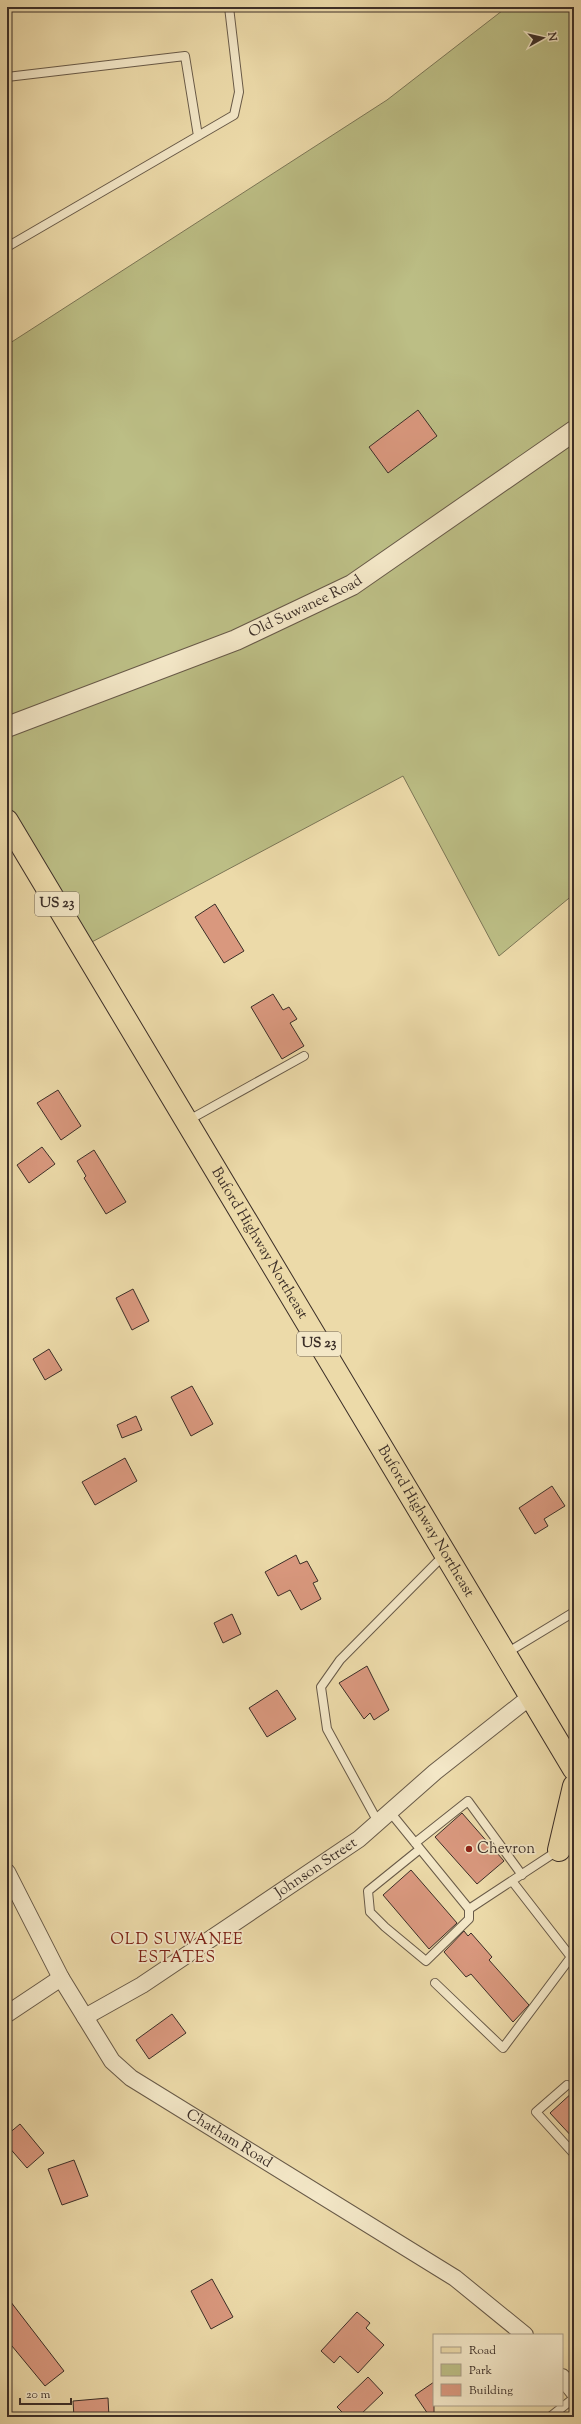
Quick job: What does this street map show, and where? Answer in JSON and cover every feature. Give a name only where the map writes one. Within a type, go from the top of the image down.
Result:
[{"type":"main road","name":"Buford Highway Northeast","points":[[7,821],[530,1698],[574,1769]]},
{"type":"main road","points":[[566,1845],[574,1786]]},
{"type":"street","name":"Old Suwanee Road","points":[[7,727],[236,640],[352,585],[574,431]]},
{"type":"street","name":"Johnson Street","points":[[85,2017],[142,1985],[281,1893],[359,1839],[436,1772],[530,1698]]},
{"type":"street","name":"Chatham Road","points":[[7,1872],[61,1978],[112,2061],[131,2078],[455,2278],[525,2334]]},
{"type":"street","points":[[7,2014],[61,1978]]},
{"type":"street","points":[[563,2378],[574,2392]]},
{"type":"lane","points":[[7,247],[234,115],[239,92],[229,7]]},
{"type":"lane","points":[[7,77],[185,56],[198,136]]},
{"type":"lane","points":[[186,1122],[304,1056]]},
{"type":"lane","points":[[378,1822],[327,1729],[321,1687],[340,1660],[444,1554]]},
{"type":"lane","points":[[504,1654],[574,1612]]},
{"type":"lane","points":[[390,1812],[418,1846],[469,1909],[469,1918],[426,1961],[385,1927],[370,1912],[368,1891],[418,1846],[468,1800],[522,1875]]},
{"type":"lane","points":[[469,1909],[566,1845]]},
{"type":"lane","points":[[435,1983],[503,2048],[571,1957],[512,1881]]},
{"type":"lane","points":[[567,2085],[536,2112],[574,2154]]},
{"type":"lane","points":[[550,2417],[574,2398]]},
{"type":"green space","points":[[507,7],[574,7],[574,894],[499,956],[403,776],[90,943],[7,804],[7,345],[387,100]]},
{"type":"building","points":[[418,410],[437,436],[388,473],[369,447]]},
{"type":"building","points":[[215,904],[244,951],[224,963],[195,917]]},
{"type":"building","points":[[273,994],[283,1010],[289,1007],[297,1019],[290,1023],[304,1046],[282,1059],[251,1007]]},
{"type":"building","points":[[58,1090],[81,1126],[61,1140],[37,1103]]},
{"type":"building","points":[[42,1147],[55,1164],[29,1183],[17,1165]]},
{"type":"building","points":[[94,1150],[126,1202],[106,1214],[84,1178],[86,1176],[77,1161]]},
{"type":"building","points":[[133,1289],[149,1321],[132,1330],[116,1298]]},
{"type":"building","points":[[49,1349],[62,1370],[45,1380],[33,1359]]},
{"type":"building","points":[[192,1386],[213,1424],[191,1436],[171,1397]]},
{"type":"building","points":[[136,1416],[142,1430],[122,1438],[117,1425]]},
{"type":"building","points":[[125,1458],[137,1481],[95,1505],[82,1482]]},
{"type":"building","points":[[552,1486],[565,1506],[544,1519],[548,1526],[535,1534],[519,1508]]},
{"type":"building","points":[[296,1555],[300,1564],[307,1561],[318,1581],[313,1583],[321,1599],[301,1610],[290,1590],[278,1596],[265,1572]]},
{"type":"building","points":[[232,1614],[241,1634],[223,1643],[214,1623]]},
{"type":"building","points":[[367,1666],[389,1710],[374,1720],[370,1713],[364,1719],[339,1683]]},
{"type":"building","points":[[277,1690],[296,1719],[267,1737],[249,1708]]},
{"type":"building","name":"Chevron","points":[[462,1813],[504,1861],[477,1884],[435,1837]]},
{"type":"building","points":[[411,1870],[457,1923],[429,1949],[383,1895]]},
{"type":"building","points":[[464,1931],[468,1936],[471,1933],[492,1957],[489,1960],[529,2005],[513,2022],[471,1974],[466,1977],[444,1952]]},
{"type":"building","points":[[172,2014],[186,2033],[149,2059],[136,2040]]},
{"type":"building","points":[[574,2091],[574,2139],[550,2113]]},
{"type":"building","points":[[20,2124],[44,2153],[27,2168],[7,2145],[7,2135]]},
{"type":"building","points":[[74,2160],[88,2196],[62,2205],[48,2169]]},
{"type":"building","points":[[212,2279],[233,2317],[211,2329],[191,2291]]},
{"type":"building","points":[[7,2297],[64,2371],[45,2386],[7,2340]]},
{"type":"building","points":[[357,2312],[370,2323],[366,2328],[384,2345],[358,2373],[340,2356],[334,2363],[321,2351]]},
{"type":"building","points":[[368,2377],[383,2393],[358,2417],[347,2417],[337,2407]]},
{"type":"building","points":[[433,2383],[434,2417],[430,2417],[415,2395]]},
{"type":"building","points":[[108,2398],[109,2417],[74,2417],[73,2401]]},
{"type":"place","name":"Chevron","points":[[469,1849]]},
{"type":"district","name":"OLD SUWANEE ESTATES","points":[[177,1949]]}]
